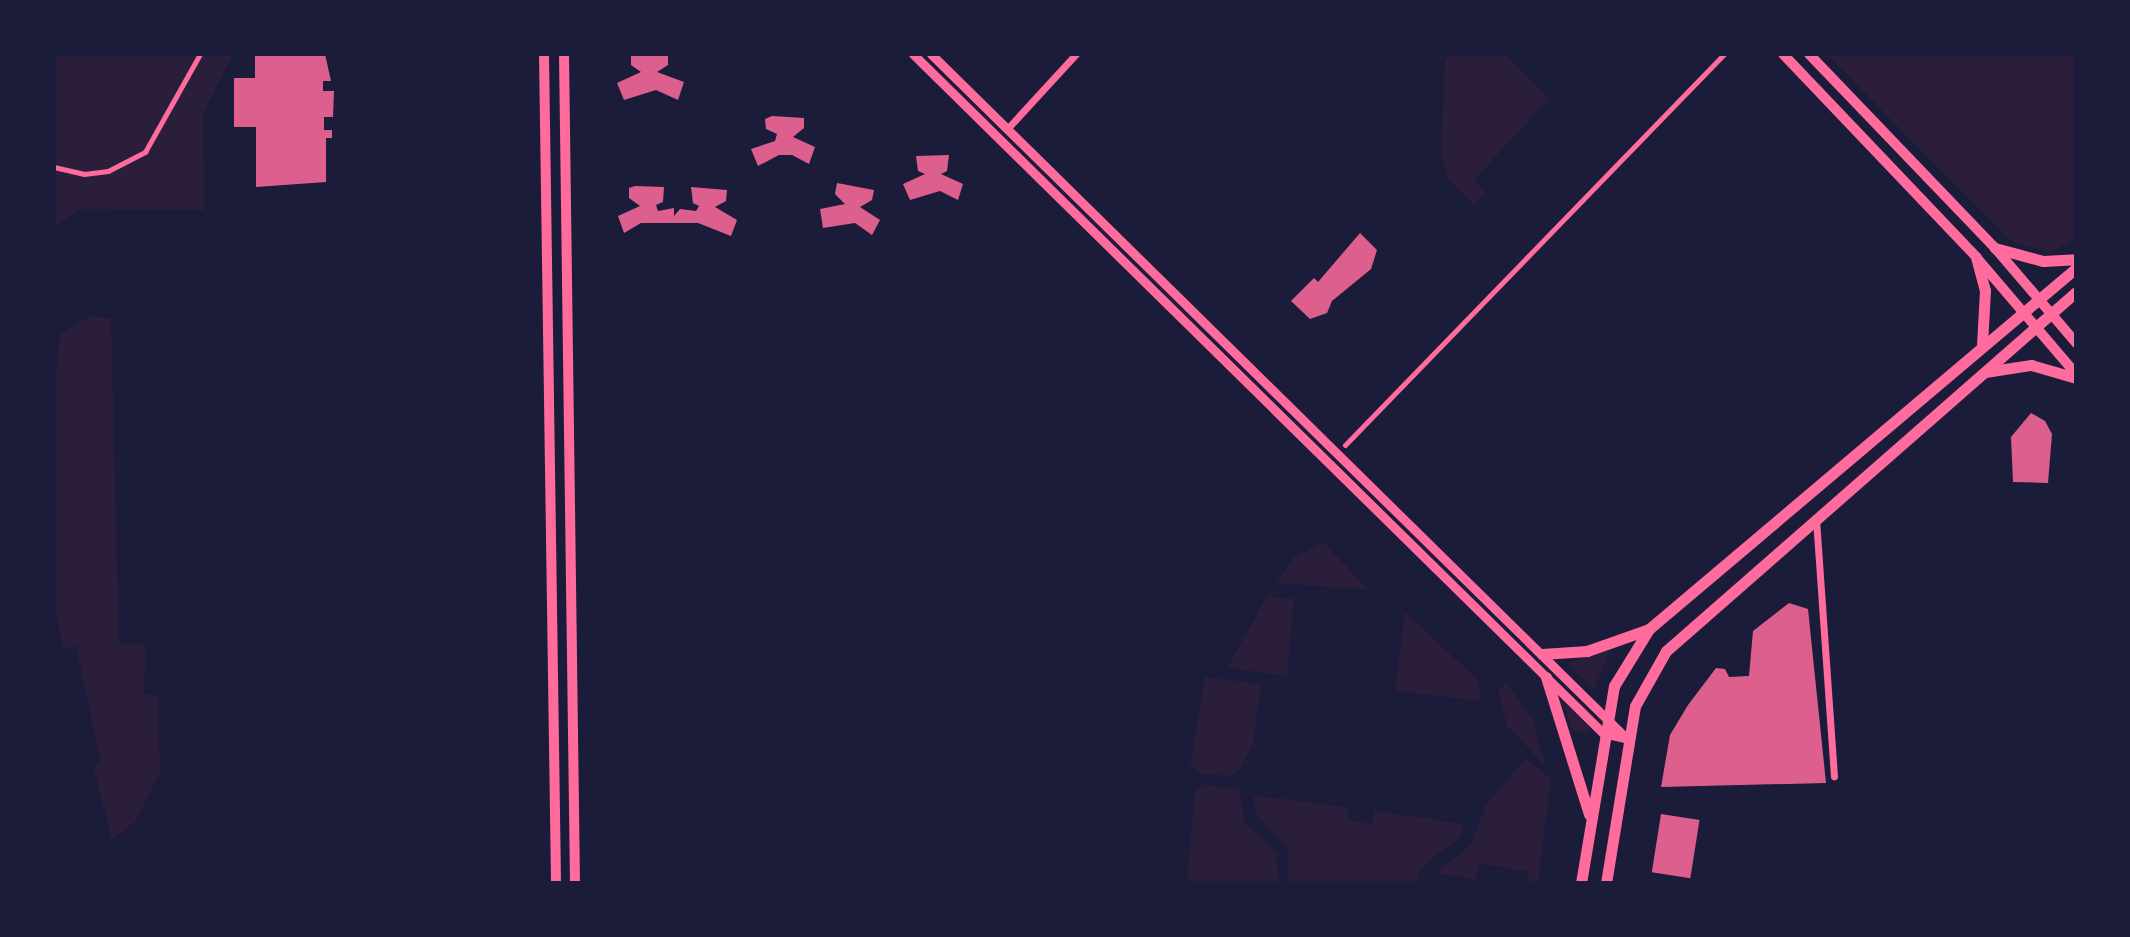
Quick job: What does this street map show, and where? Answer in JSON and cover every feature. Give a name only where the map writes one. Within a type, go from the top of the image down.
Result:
[{"type":"main road","points":[[544,54],[556,883]]},
{"type":"main road","points":[[564,54],[575,883]]},
{"type":"main road","points":[[1783,54],[1976,257],[2076,376]]},
{"type":"main road","points":[[1809,54],[1995,248],[2076,343]]},
{"type":"main road","points":[[1952,231],[1965,217]]},
{"type":"main road","points":[[1995,248],[2043,261],[2076,259]]},
{"type":"main road","points":[[1976,257],[1985,290],[1982,345]]},
{"type":"main road","points":[[1581,883],[1603,733],[1614,686],[1649,629],[2039,296],[2076,268]]},
{"type":"main road","points":[[1606,883],[1628,739],[1642,691],[1666,651],[1816,515],[2076,292]]},
{"type":"main road","points":[[1981,373],[2031,365],[2076,376]]},
{"type":"main road","points":[[1546,658],[1587,651],[1649,629]]},
{"type":"main road","points":[[1543,674],[1591,819]]},
{"type":"street","points":[[54,167],[84,174],[108,171],[145,152],[200,54]]},
{"type":"street","points":[[913,54],[1603,733],[1628,739]]},
{"type":"street","points":[[931,54],[1628,739]]},
{"type":"street","points":[[1007,129],[1076,54]]},
{"type":"street","points":[[1345,445],[1724,54]]},
{"type":"street","points":[[1816,515],[1834,776]]},
{"type":"street","points":[[1543,674],[1546,658]]},
{"type":"shaded area","points":[[54,54],[233,54],[203,113],[204,210],[81,209],[54,227]]},
{"type":"shaded area","points":[[1453,54],[1504,54],[1549,99],[1475,179],[1486,193],[1474,205],[1449,180],[1441,158],[1445,59]]},
{"type":"shaded area","points":[[1826,54],[2076,54],[2076,239],[2049,252],[2012,242]]},
{"type":"shaded area","points":[[91,316],[111,318],[119,644],[146,645],[144,693],[158,696],[160,773],[136,821],[112,840],[93,766],[101,764],[76,646],[64,649],[54,609],[54,393],[60,334]]},
{"type":"shaded area","points":[[1324,543],[1369,590],[1276,583],[1295,556]]},
{"type":"shaded area","points":[[1267,596],[1294,599],[1287,676],[1227,668]]},
{"type":"shaded area","points":[[1405,612],[1479,681],[1481,701],[1395,691]]},
{"type":"shaded area","points":[[1610,650],[1594,690],[1567,664],[1567,663]]},
{"type":"shaded area","points":[[1205,677],[1261,684],[1253,744],[1239,771],[1230,776],[1200,774],[1190,763]]},
{"type":"shaded area","points":[[1507,683],[1532,718],[1546,767],[1507,726],[1498,689]]},
{"type":"shaded area","points":[[1561,700],[1589,725],[1588,733],[1573,731]]},
{"type":"shaded area","points":[[1525,759],[1551,778],[1538,883],[1526,883],[1528,871],[1479,864],[1476,880],[1436,873],[1471,845],[1486,805]]},
{"type":"shaded area","points":[[1205,785],[1239,789],[1245,823],[1276,852],[1279,883],[1187,883],[1195,791]]},
{"type":"shaded area","points":[[1253,795],[1348,807],[1347,820],[1372,824],[1375,811],[1465,824],[1459,838],[1422,867],[1416,883],[1288,883],[1288,849],[1255,813]]},
{"type":"building","points":[[255,54],[325,54],[331,81],[323,81],[323,91],[334,91],[333,117],[324,117],[324,130],[332,130],[332,138],[326,138],[326,182],[256,187],[256,127],[234,127],[234,78],[255,78]]},
{"type":"building","points":[[631,54],[668,54],[668,65],[657,72],[684,82],[678,100],[656,90],[624,100],[617,83],[641,72],[631,65]]},
{"type":"building","points":[[772,116],[804,118],[804,128],[793,137],[815,147],[809,164],[792,155],[779,155],[758,166],[751,149],[775,141],[777,134],[766,129],[765,119]]},
{"type":"building","points":[[949,155],[947,171],[941,174],[963,184],[958,200],[940,191],[910,200],[903,184],[925,174],[918,171],[916,156]]},
{"type":"building","points":[[837,183],[874,190],[872,200],[860,207],[880,220],[872,235],[855,223],[823,228],[820,209],[845,204],[835,194]]},
{"type":"building","points":[[664,187],[663,202],[656,205],[658,211],[674,208],[674,216],[680,209],[696,211],[699,206],[693,203],[691,187],[727,190],[726,201],[715,207],[737,220],[731,236],[698,223],[641,223],[624,233],[618,216],[640,206],[629,198],[629,188]]},
{"type":"building","points":[[1360,233],[1377,250],[1371,269],[1332,301],[1327,313],[1310,319],[1291,301],[1314,278],[1318,282]]},
{"type":"building","points":[[2031,413],[2045,421],[2052,434],[2048,483],[2013,482],[2011,437]]},
{"type":"building","points":[[1789,603],[1808,609],[1826,783],[1661,787],[1670,735],[1688,705],[1716,668],[1725,669],[1729,677],[1749,676],[1753,631]]},
{"type":"building","points":[[1661,814],[1700,820],[1690,878],[1652,872]]}]
